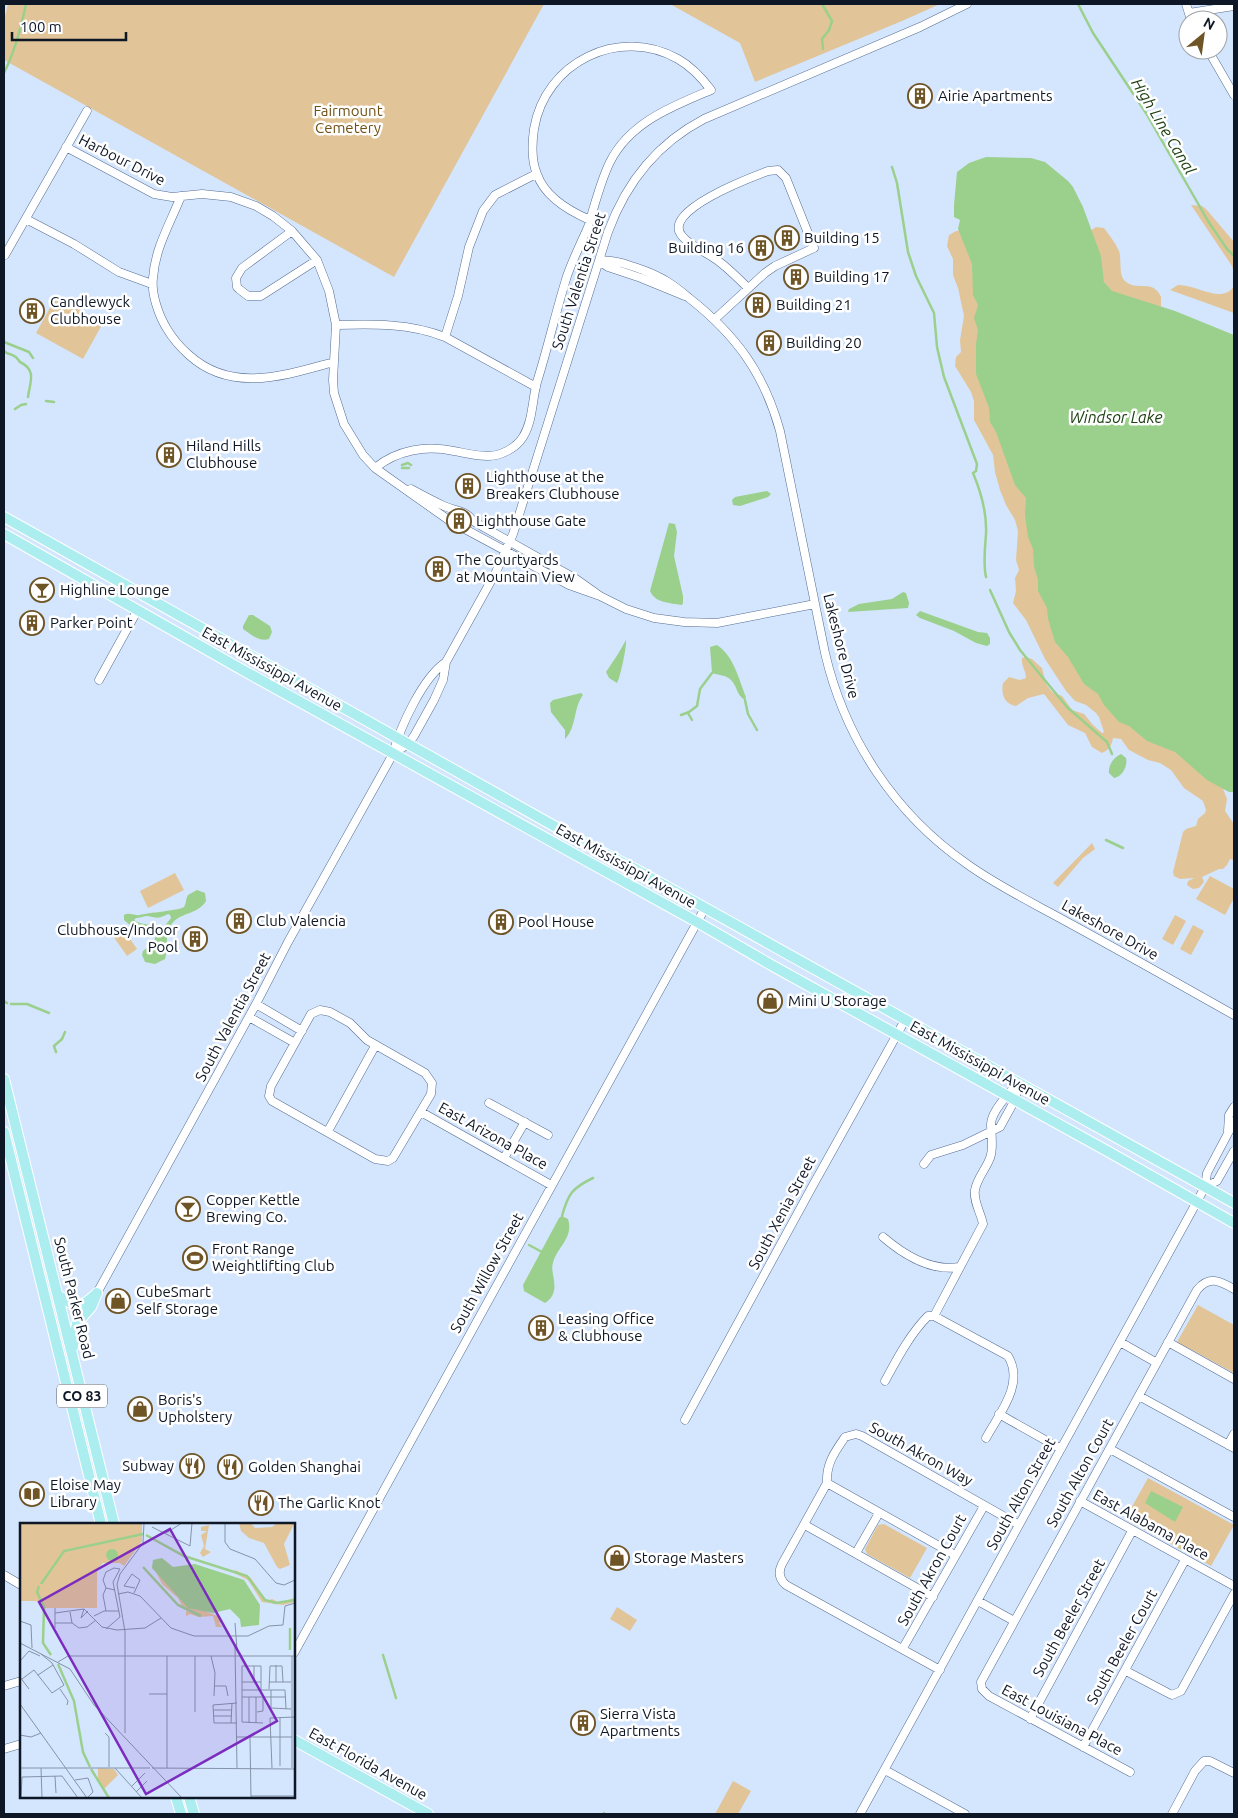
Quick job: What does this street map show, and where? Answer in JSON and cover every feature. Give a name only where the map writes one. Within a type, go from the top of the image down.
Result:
[{"type":"main road","name":"East Mississippi Avenue","points":[[4,517],[397,738],[1234,1203]]},
{"type":"main road","name":"East Mississippi Avenue","points":[[4,534],[137,611],[1234,1223]]},
{"type":"main road","name":"South Parker Road","points":[[4,1080],[114,1523]]},
{"type":"main road","name":"South Parker Road","points":[[4,1132],[101,1523]]},
{"type":"main road","points":[[58,1295],[68,1303],[78,1305],[87,1303],[97,1293]]},
{"type":"main road","points":[[72,1354],[74,1335],[78,1323],[90,1308],[97,1293]]},
{"type":"main road","points":[[49,1315],[55,1318],[63,1318],[81,1314],[90,1308]]},
{"type":"main road","name":"East Florida Avenue","points":[[295,1741],[428,1814]]},
{"type":"main road","points":[[176,1798],[181,1814]]},
{"type":"main road","points":[[189,1798],[194,1814]]},
{"type":"street","name":"South Valentia Street","points":[[97,1293],[256,1004],[288,942],[393,754],[397,738],[432,676],[446,662],[510,542],[522,510],[614,216],[629,188],[654,156],[682,132],[720,111],[920,27],[967,4]]},
{"type":"street","points":[[1218,10],[1234,6]]},
{"type":"street","points":[[375,468],[390,458],[420,449],[443,449],[497,456],[521,440],[528,428],[536,387],[565,283],[590,220],[607,167],[625,140],[647,122],[665,110],[711,90],[692,69],[680,60],[648,48],[606,49],[580,59],[565,71],[553,85],[539,110],[532,138],[536,174],[547,191],[555,199],[570,210],[590,220]]},
{"type":"street","points":[[1214,60],[1234,95]]},
{"type":"street","points":[[6,255],[87,111]]},
{"type":"street","name":"Harbour Drive","points":[[66,147],[151,193],[165,196],[208,194],[238,200],[266,212],[292,231],[317,260],[332,299],[336,326],[333,386],[341,416],[358,448],[375,468],[450,521],[574,588],[600,596]]},
{"type":"street","points":[[716,319],[764,273],[814,248],[786,178],[778,170],[768,171],[709,196],[680,220],[678,230],[683,238],[722,264],[748,288]]},
{"type":"street","points":[[445,337],[458,296],[468,247],[483,211],[495,195],[536,174]]},
{"type":"street","points":[[181,196],[158,248],[152,284],[161,316],[172,338],[193,359],[215,372],[240,378],[263,378],[291,374],[334,362]]},
{"type":"street","points":[[26,219],[74,244],[119,272],[152,284]]},
{"type":"street","points":[[292,231],[242,268],[236,278],[239,289],[244,294],[252,297],[265,295],[317,260]]},
{"type":"street","name":"Lakeshore Drive","points":[[599,261],[608,267],[688,297],[716,319],[733,337],[760,378],[780,431],[831,677],[849,725],[882,780],[901,805],[921,827],[951,853],[982,874],[1234,1015]]},
{"type":"street","points":[[336,326],[376,324],[431,331],[536,387]]},
{"type":"street","name":"Harbour Drive","points":[[393,481],[445,506],[461,511],[473,521],[572,577],[600,596],[626,609],[646,616],[693,623],[729,622],[815,604]]},
{"type":"street","points":[[99,680],[137,611]]},
{"type":"street","name":"South Valentia Street","points":[[393,754],[408,744],[416,733],[440,688],[446,662]]},
{"type":"street","name":"South Willow Street","points":[[295,1651],[705,908]]},
{"type":"street","points":[[256,1004],[302,1030],[271,1086],[269,1096],[272,1101],[375,1159],[388,1160],[397,1153],[421,1112]]},
{"type":"street","name":"East Arizona Place","points":[[302,1030],[311,1014],[320,1010],[330,1012],[350,1023],[375,1046],[425,1073],[432,1083],[431,1094],[421,1112],[551,1185]]},
{"type":"street","points":[[249,1016],[295,1043]]},
{"type":"street","name":"South Xenia Street","points":[[685,1420],[905,1020]]},
{"type":"street","points":[[328,1131],[375,1046]]},
{"type":"street","points":[[934,1316],[983,1224],[975,1200],[975,1190],[991,1158],[991,1122],[1019,1083]]},
{"type":"street","points":[[489,1103],[548,1135]]},
{"type":"street","name":"South Alton Street","points":[[1227,1135],[1229,1117],[1234,1107]]},
{"type":"street","points":[[504,1158],[525,1122]]},
{"type":"street","name":"South Alton Street","points":[[1206,1187],[1206,1176],[1234,1122]]},
{"type":"street","points":[[924,1164],[931,1155],[963,1145],[992,1132]]},
{"type":"street","name":"South Alton Street","points":[[860,1814],[1197,1202],[1206,1187],[1217,1181],[1234,1151]]},
{"type":"street","points":[[883,1237],[897,1249],[924,1263],[950,1268],[960,1267]]},
{"type":"street","name":"South Alton Court","points":[[982,1689],[981,1682],[1197,1290],[1206,1281],[1214,1280],[1234,1289]]},
{"type":"street","points":[[885,1381],[897,1359],[928,1316],[934,1316],[1008,1356],[1013,1364],[1014,1384],[986,1438]]},
{"type":"street","points":[[1120,1342],[1157,1363]]},
{"type":"street","points":[[1168,1342],[1234,1379]]},
{"type":"street","points":[[1139,1396],[1231,1447],[1234,1434]]},
{"type":"street","points":[[999,1414],[1061,1449]]},
{"type":"street","name":"South Akron Way","points":[[940,1670],[782,1582],[779,1574],[780,1569],[827,1483],[826,1470],[838,1446],[845,1437],[856,1434],[1020,1525]]},
{"type":"street","points":[[1110,1448],[1234,1517]]},
{"type":"street","points":[[827,1483],[955,1555]]},
{"type":"street","name":"East Alabama Place","points":[[1080,1501],[1234,1586]]},
{"type":"street","name":"South Akron Court","points":[[903,1648],[984,1506]]},
{"type":"street","points":[[856,1553],[879,1513]]},
{"type":"street","points":[[805,1525],[933,1597]]},
{"type":"street","name":"South Beeler Street","points":[[1030,1719],[1132,1531]]},
{"type":"street","name":"South Beeler Court","points":[[1083,1747],[1186,1560]]},
{"type":"street","points":[[4,1575],[20,1584]]},
{"type":"street","points":[[1126,1671],[1168,1694],[1172,1695],[1181,1691],[1234,1594]]},
{"type":"street","points":[[978,1601],[1014,1621]]},
{"type":"street","points":[[4,1686],[20,1681]]},
{"type":"street","name":"East Louisiana Place","points":[[982,1689],[989,1696],[1030,1719],[1130,1772]]},
{"type":"street","points":[[4,1749],[20,1744]]},
{"type":"street","points":[[1172,1814],[1195,1771],[1204,1761],[1210,1761],[1234,1773]]},
{"type":"street","points":[[885,1770],[965,1814]]},
{"type":"green space","name":"Fairmount Cemetery","points":[[8,4],[544,4],[394,277],[4,60],[4,20]]},
{"type":"green space","points":[[670,4],[940,4],[755,82],[740,43]]},
{"type":"green space","points":[[1191,205],[1202,206],[1206,209],[1234,242],[1234,273],[1232,266]]},
{"type":"green space","points":[[1096,227],[1104,228],[1117,248],[1120,254],[1121,271],[1125,281],[1129,284],[1154,288],[1161,297],[1161,307],[1107,292],[1090,231]]},
{"type":"green space","points":[[956,231],[962,231],[971,244],[981,327],[1026,495],[1169,745],[1222,786],[1227,799],[1225,811],[1234,824],[1234,860],[1230,859],[1223,869],[1202,877],[1204,882],[1199,888],[1193,889],[1187,885],[1188,881],[1194,878],[1180,879],[1174,876],[1173,872],[1183,832],[1196,826],[1198,819],[1205,813],[1203,801],[1184,788],[1171,770],[1160,763],[1148,760],[1129,750],[1121,739],[1113,738],[1110,747],[1102,753],[1092,747],[1085,733],[1068,725],[1044,694],[1028,698],[1016,706],[1004,698],[1002,691],[1003,683],[1009,677],[1020,680],[1026,678],[1022,658],[1032,659],[1042,668],[1046,684],[1052,692],[1062,696],[1072,710],[1084,714],[1093,725],[1102,733],[1104,732],[1096,713],[1086,705],[1075,701],[1066,691],[1045,659],[1026,620],[1013,603],[1016,591],[1015,578],[1019,570],[1016,560],[1018,531],[1015,520],[1000,490],[993,455],[974,420],[974,401],[971,392],[955,366],[956,357],[961,352],[960,340],[964,316],[953,275],[953,259],[947,246],[949,235]]},
{"type":"green space","points":[[1178,285],[1216,294],[1223,294],[1234,286],[1234,313],[1170,290]]},
{"type":"green space","points":[[56,297],[103,323],[83,359],[36,333]]},
{"type":"green space","points":[[1092,843],[1095,849],[1083,858],[1058,887],[1053,883]]},
{"type":"green space","points":[[175,873],[184,890],[148,908],[140,891]]},
{"type":"green space","points":[[1210,876],[1234,889],[1234,898],[1225,915],[1196,899]]},
{"type":"green space","points":[[1175,915],[1186,921],[1173,945],[1162,939]]},
{"type":"green space","points":[[1193,925],[1204,931],[1191,955],[1180,949]]},
{"type":"green space","points":[[124,930],[137,949],[127,956],[113,936]]},
{"type":"green space","points":[[1198,1305],[1234,1325],[1234,1373],[1177,1342]]},
{"type":"green space","points":[[1148,1478],[1234,1525],[1211,1566],[1125,1519]]},
{"type":"green space","points":[[884,1524],[927,1548],[910,1578],[867,1554],[865,1549],[878,1525]]},
{"type":"green space","points":[[617,1607],[637,1620],[630,1631],[610,1619]]},
{"type":"green space","points":[[733,1781],[751,1791],[738,1814],[715,1814]]},
{"type":"water","name":"Windsor Lake","points":[[986,157],[1031,158],[1045,162],[1068,181],[1083,207],[1101,256],[1104,282],[1112,291],[1175,311],[1234,335],[1234,792],[1229,792],[1207,780],[1175,752],[1147,741],[1129,726],[1119,722],[1104,705],[1098,694],[1084,684],[1068,657],[1055,642],[1048,619],[1047,608],[1038,591],[1033,549],[1028,537],[1025,515],[1026,498],[1015,485],[996,432],[990,422],[989,408],[976,374],[978,330],[974,318],[978,305],[973,295],[972,264],[958,229],[960,220],[954,217],[954,205],[957,172],[969,163]]},
{"type":"water","points":[[767,491],[771,494],[768,497],[740,506],[733,505],[732,500],[735,497]]},
{"type":"water","points":[[669,523],[675,524],[677,532],[674,556],[683,596],[682,605],[659,600],[650,591]]},
{"type":"water","points":[[903,592],[906,593],[909,603],[908,608],[848,612],[849,609],[859,604],[892,599]]},
{"type":"water","points":[[920,611],[978,632],[987,633],[990,638],[990,644],[987,646],[976,643],[954,631],[920,618],[916,615]]},
{"type":"water","points":[[249,615],[253,615],[270,626],[272,632],[269,639],[258,638],[243,629]]},
{"type":"water","points":[[626,640],[623,662],[617,683],[609,678],[606,672]]},
{"type":"water","points":[[717,645],[728,655],[732,662],[746,697],[745,700],[740,696],[729,678],[712,673],[710,647]]},
{"type":"water","points":[[581,693],[583,695],[569,734],[565,739],[565,730],[551,712],[550,703],[553,700]]},
{"type":"water","points":[[1121,754],[1126,758],[1125,768],[1120,776],[1114,778],[1109,773],[1109,767],[1114,759]]},
{"type":"water","points":[[197,890],[205,893],[206,901],[203,906],[179,918],[171,925],[168,933],[165,959],[155,964],[145,962],[142,955],[143,951],[153,943],[158,931],[154,928],[148,932],[142,927],[131,926],[124,920],[124,915],[140,915],[182,908],[185,906],[188,895]],"holes":[[[170,915],[171,918],[163,928],[134,920],[147,916],[158,918]]]},
{"type":"water","points":[[562,1216],[568,1219],[569,1232],[555,1257],[552,1267],[553,1293],[545,1303],[524,1291],[523,1285],[559,1218]]},
{"type":"water","points":[[1151,1491],[1183,1507],[1175,1522],[1145,1503]]},
{"type":"waterway","name":"High Line Canal","points":[[4,73],[17,39],[26,4]]},
{"type":"waterway","points":[[822,4],[832,21],[829,30],[822,39],[823,49]]},
{"type":"waterway","name":"High Line Canal","points":[[1078,4],[1093,33],[1146,113],[1208,221],[1234,256]]},
{"type":"waterway","points":[[892,167],[897,183],[908,252],[916,276],[934,313],[937,347],[944,377],[977,464],[976,471],[973,473],[981,495],[986,518],[984,561],[986,577]]},
{"type":"waterway","points":[[4,342],[29,352],[33,358]]},
{"type":"waterway","points":[[4,351],[16,357],[29,369],[31,381],[28,397]]},
{"type":"waterway","points":[[46,401],[54,402]]},
{"type":"waterway","points":[[15,409],[26,404]]},
{"type":"waterway","points":[[402,465],[408,463],[411,465]]},
{"type":"waterway","points":[[402,468],[409,468]]},
{"type":"waterway","points":[[990,590],[1009,632],[1020,650],[1067,707],[1107,742],[1112,754]]},
{"type":"waterway","points":[[681,715],[697,706],[700,689],[712,673]]},
{"type":"waterway","points":[[745,700],[748,714],[757,730]]},
{"type":"waterway","points":[[688,713],[692,720]]},
{"type":"waterway","points":[[1106,840],[1123,848]]},
{"type":"waterway","points":[[11,1004],[27,1004],[49,1013]]},
{"type":"waterway","points":[[56,1052],[54,1046],[62,1039],[65,1032]]},
{"type":"waterway","points":[[562,1216],[566,1202],[572,1192],[593,1178]]},
{"type":"waterway","points":[[529,1245],[542,1252]]},
{"type":"waterway","points":[[383,1655],[396,1698]]},
{"type":"place","name":"Airie Apartments","points":[[920,96]]},
{"type":"place","name":"Building 15","points":[[787,238]]},
{"type":"place","name":"Building 16","points":[[761,248]]},
{"type":"place","name":"Building 17","points":[[796,277]]},
{"type":"place","name":"Building 21","points":[[758,305]]},
{"type":"place","name":"Candlewyck Clubhouse","points":[[32,311]]},
{"type":"place","name":"Building 20","points":[[769,343]]},
{"type":"place","name":"Hiland Hills Clubhouse","points":[[169,455]]},
{"type":"place","name":"Lighthouse at the Breakers Clubhouse","points":[[468,486]]},
{"type":"place","name":"Lighthouse Gate","points":[[459,521]]},
{"type":"place","name":"The Courtyards at Mountain View","points":[[438,569]]},
{"type":"place","name":"Highline Lounge","points":[[42,590]]},
{"type":"place","name":"Parker Point","points":[[32,623]]},
{"type":"place","name":"Club Valencia","points":[[239,921]]},
{"type":"place","name":"Pool House","points":[[501,922]]},
{"type":"place","name":"Clubhouse/Indoor Pool","points":[[195,939]]},
{"type":"place","name":"Mini U Storage","points":[[770,1001]]},
{"type":"place","name":"Copper Kettle Brewing Co.","points":[[188,1209]]},
{"type":"place","name":"Front Range Weightlifting Club","points":[[195,1258]]},
{"type":"place","name":"CubeSmart Self Storage","points":[[118,1301]]},
{"type":"place","name":"Leasing Office & Clubhouse","points":[[541,1328]]},
{"type":"place","name":"Boris's Upholstery","points":[[140,1409]]},
{"type":"place","name":"Subway","points":[[192,1466]]},
{"type":"place","name":"Golden Shanghai","points":[[230,1467]]},
{"type":"place","name":"Eloise May Library","points":[[32,1494]]},
{"type":"place","name":"The Garlic Knot","points":[[261,1503]]},
{"type":"place","name":"Storage Masters","points":[[617,1558]]},
{"type":"place","name":"Sierra Vista Apartments","points":[[583,1723]]}]
